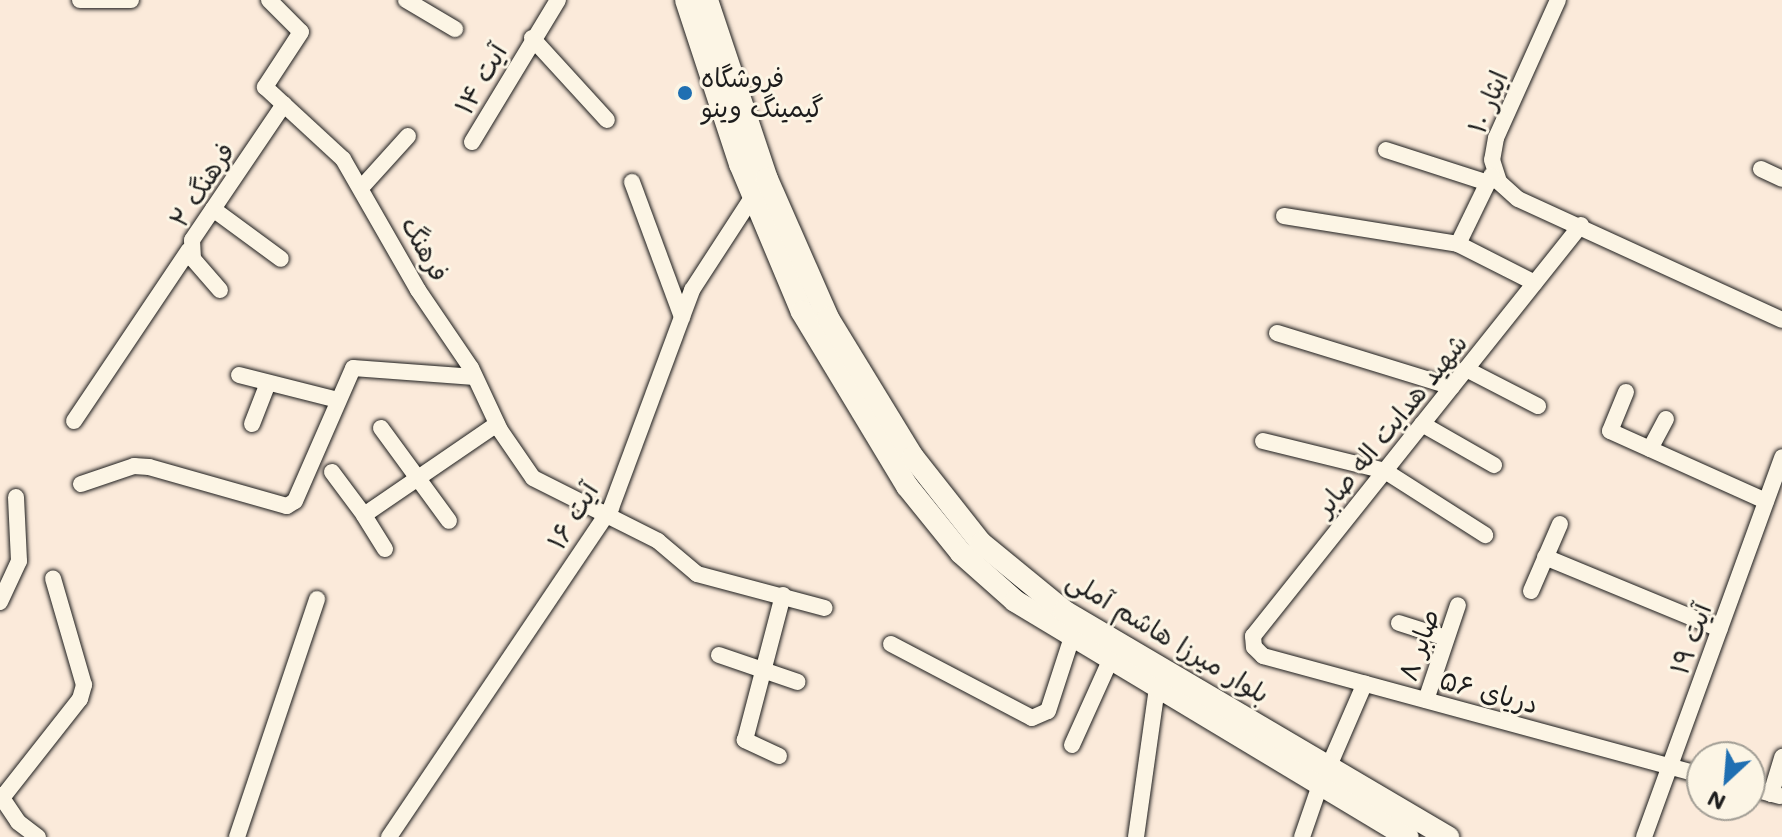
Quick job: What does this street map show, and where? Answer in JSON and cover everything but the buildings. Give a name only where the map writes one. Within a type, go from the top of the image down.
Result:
[{"type":"main road","name":"بلوار میرزا هاشم آملی","points":[[686,0],[720,69],[828,318],[913,457],[981,543],[1064,611],[1187,694],[1325,775],[1448,837]]},
{"type":"main road","name":"بلوار میرزا هاشم آملی","points":[[707,0],[720,69],[753,196],[802,312],[907,486],[972,563],[1015,601],[1157,688],[1187,694]]},
{"type":"main road","name":"بلوار میرزا هاشم آملی","points":[[1325,775],[1408,837]]},
{"type":"street","points":[[80,0],[120,1]]},
{"type":"street","name":"فرهنگ","points":[[269,0],[301,32],[265,87],[343,159],[418,290],[475,377],[497,424],[533,478],[658,541],[697,574],[825,608]]},
{"type":"street","points":[[406,0],[455,29]]},
{"type":"street","name":"آيت ۱۴","points":[[472,142],[532,38],[558,0]]},
{"type":"street","name":"ایثار ۱۰","points":[[1558,0],[1496,138],[1491,177],[1518,199],[1581,225],[1782,320]]},
{"type":"street","points":[[532,38],[607,120]]},
{"type":"street","name":"فرهنگ ۲","points":[[220,290],[189,250],[284,104]]},
{"type":"street","points":[[361,188],[408,136]]},
{"type":"street","points":[[1386,150],[1491,177],[1458,244]]},
{"type":"street","points":[[1761,169],[1782,179]]},
{"type":"street","points":[[632,182],[682,317]]},
{"type":"street","name":"آیت ۱۶","points":[[389,837],[606,515],[692,290],[753,196]]},
{"type":"street","points":[[213,209],[281,259]]},
{"type":"street","points":[[1284,216],[1458,244],[1535,283]]},
{"type":"street","name":"شهید هدایت اله صابر","points":[[1263,656],[1254,647],[1253,636],[1581,225]]},
{"type":"street","points":[[74,421],[189,250]]},
{"type":"street","points":[[1277,333],[1452,387]]},
{"type":"street","points":[[81,484],[134,466],[149,467],[287,506],[295,501],[353,368],[475,377]]},
{"type":"street","points":[[1466,369],[1538,406]]},
{"type":"street","points":[[239,375],[338,400]]},
{"type":"street","points":[[252,424],[268,383]]},
{"type":"street","points":[[1626,392],[1610,431],[1766,501]]},
{"type":"street","points":[[1650,449],[1666,419]]},
{"type":"street","points":[[364,515],[497,424]]},
{"type":"street","points":[[1422,424],[1494,465]]},
{"type":"street","points":[[381,428],[449,521]]},
{"type":"street","points":[[1263,441],[1385,471],[1485,535]]},
{"type":"street","name":"آیت ۱۹","points":[[1644,837],[1782,457]]},
{"type":"street","points":[[332,472],[385,549]]},
{"type":"street","points":[[0,602],[19,561],[13,525],[16,497]]},
{"type":"street","points":[[1531,591],[1560,524]]},
{"type":"street","points":[[1545,557],[1720,629]]},
{"type":"street","points":[[38,837],[3,807],[80,699],[84,685],[53,578]]},
{"type":"street","points":[[779,756],[745,740],[783,595]]},
{"type":"street","points":[[237,837],[317,599]]},
{"type":"street","name":"صابر ۸","points":[[1426,700],[1458,605]]},
{"type":"street","points":[[1399,623],[1446,638]]},
{"type":"street","points":[[891,644],[1032,718],[1048,711],[1072,637]]},
{"type":"street","points":[[719,655],[798,682]]},
{"type":"street","name":"دریای ۵۶","points":[[1263,656],[1686,770]]},
{"type":"street","points":[[1072,745],[1110,661]]},
{"type":"street","points":[[1302,837],[1365,683]]},
{"type":"street","points":[[1136,837],[1157,688]]},
{"type":"street","points":[[1777,795],[1782,757]]},
{"type":"place","name":"فروشگاه گیمینگ وینو","points":[[685,93]]}]
